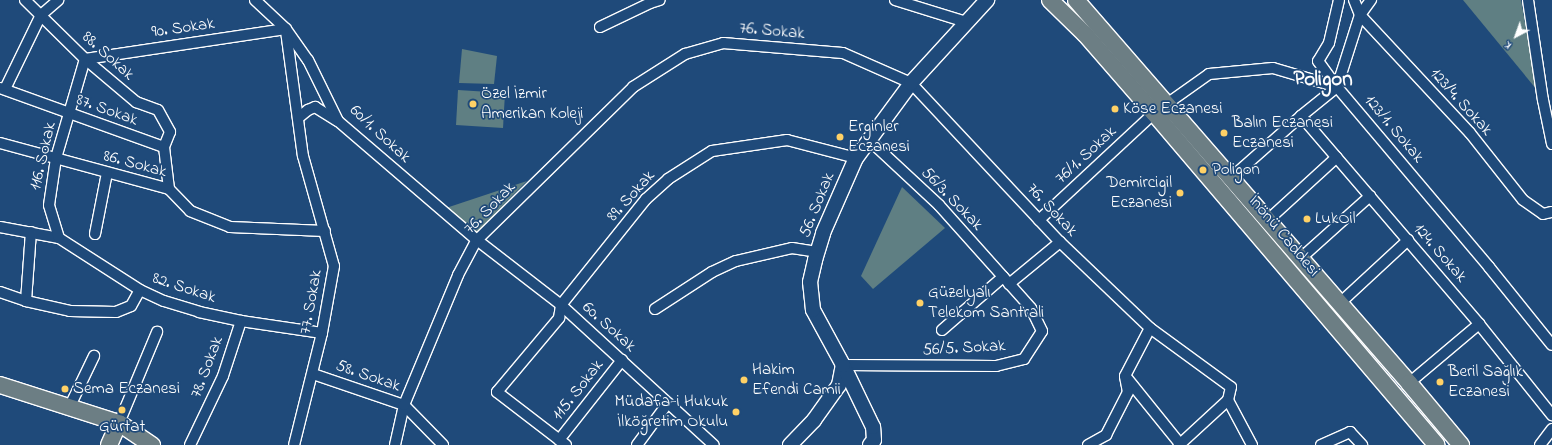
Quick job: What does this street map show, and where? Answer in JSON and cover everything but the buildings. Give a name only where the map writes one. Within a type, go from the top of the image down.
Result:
[{"type":"main road","name":"İnönü Caddesi","points":[[1050,0],[1231,178],[1410,382],[1461,445]]},
{"type":"main road","name":"İnönü Caddesi","points":[[1076,0],[1160,108],[1437,445]]},
{"type":"main road","points":[[0,385],[119,423],[152,445]]},
{"type":"main road","points":[[109,445],[119,423]]},
{"type":"street","name":"88. Sokak","points":[[25,0],[85,59],[136,102],[158,110],[170,132],[164,147]]},
{"type":"street","points":[[3,88],[41,15],[58,0]]},
{"type":"street","points":[[255,0],[286,29]]},
{"type":"street","points":[[600,27],[650,3],[660,0]]},
{"type":"street","points":[[895,0],[966,22]]},
{"type":"street","name":"56. Sokak","points":[[870,445],[874,440],[873,427],[843,365],[813,310],[810,282],[817,252],[823,233],[856,158],[911,82],[986,0]]},
{"type":"street","name":"123/1. Sokak","points":[[1339,0],[1329,43],[1318,61],[1336,87],[1489,267],[1552,345]]},
{"type":"street","name":"123/4. Sokak","points":[[1354,0],[1360,15],[1470,133],[1523,200],[1543,214],[1552,212]]},
{"type":"street","points":[[1231,178],[1300,116],[1336,87],[1360,15],[1371,0]]},
{"type":"street","points":[[1528,0],[1542,100],[1552,144]]},
{"type":"street","name":"90. Sokak","points":[[85,59],[286,29]]},
{"type":"street","name":"77. Sokak","points":[[286,29],[300,113],[303,156],[334,266],[313,374],[294,445]]},
{"type":"street","name":"60/1. Sokak","points":[[286,29],[308,60],[338,121],[477,240]]},
{"type":"street","name":"76. Sokak","points":[[395,445],[404,405],[458,275],[477,240],[633,87],[685,54],[723,43],[843,53],[911,82],[1060,242],[1150,328],[1232,387],[1228,400]]},
{"type":"street","name":"116. Sokak","points":[[59,238],[49,205],[56,158],[85,59]]},
{"type":"street","points":[[1160,108],[1209,74],[1273,68],[1336,87]]},
{"type":"street","name":"87. Sokak","points":[[3,88],[164,147]]},
{"type":"street","points":[[300,113],[315,107],[338,121]]},
{"type":"street","name":"76/1. Sokak","points":[[1039,220],[1160,108]]},
{"type":"street","name":"124. Sokak","points":[[1300,116],[1337,157],[1479,324],[1552,415]]},
{"type":"street","name":"89. Sokak","points":[[563,442],[497,392],[559,318],[561,304],[646,199],[668,178],[712,151],[787,140],[856,158]]},
{"type":"street","name":"56/3. Sokak","points":[[869,140],[939,205],[1006,280]]},
{"type":"street","name":"86. Sokak","points":[[0,143],[169,189],[190,211],[230,227],[325,231]]},
{"type":"street","points":[[164,147],[169,189]]},
{"type":"street","points":[[1268,220],[1337,157]]},
{"type":"street","points":[[95,234],[107,173]]},
{"type":"street","points":[[1301,258],[1370,196]]},
{"type":"street","points":[[0,227],[59,238],[140,290]]},
{"type":"street","points":[[26,301],[31,232]]},
{"type":"street","name":"60. Sokak","points":[[477,240],[561,304],[714,445]]},
{"type":"street","points":[[1340,303],[1408,240]]},
{"type":"street","points":[[942,330],[1006,280],[1060,242]]},
{"type":"street","points":[[655,309],[712,272],[736,261],[792,248],[817,252]]},
{"type":"street","name":"56/5. Sokak","points":[[843,365],[996,366],[1024,359],[1042,331],[1031,308],[1006,280]]},
{"type":"street","name":"82. Sokak","points":[[0,292],[26,301],[70,311],[116,312],[131,306],[140,290],[164,301],[199,312],[241,321],[322,333]]},
{"type":"street","name":"78. Sokak","points":[[190,445],[223,376],[241,321]]},
{"type":"street","points":[[1410,382],[1479,324]]},
{"type":"street","points":[[1088,445],[1106,435],[1128,392],[1125,376],[1150,328]]},
{"type":"street","points":[[119,423],[157,332]]},
{"type":"street","points":[[69,408],[94,356]]},
{"type":"street","name":"115. Sokak","points":[[563,442],[622,360]]},
{"type":"street","points":[[790,445],[814,420],[839,385],[843,365]]},
{"type":"street","name":"58. Sokak","points":[[313,374],[404,405],[444,445]]},
{"type":"street","points":[[1125,376],[1179,445],[1228,400],[1252,445]]},
{"type":"street","points":[[637,445],[668,403]]},
{"type":"street","points":[[1540,445],[1552,429]]},
{"type":"street","points":[[1322,445],[1350,432],[1362,445]]},
{"type":"green space","points":[[1463,0],[1521,0],[1537,90]]},
{"type":"green space","points":[[462,49],[497,56],[494,84],[459,83]]},
{"type":"green space","points":[[458,90],[505,93],[503,128],[456,125]]},
{"type":"green space","points":[[527,181],[475,234],[446,208]]},
{"type":"green space","points":[[902,187],[945,228],[873,289],[861,276]]},
{"type":"place","name":"Özel İzmir Amerikan Koleji","points":[[473,104]]},
{"type":"place","name":"Köse Eczanesi","points":[[1115,109]]},
{"type":"place","name":"Balın Eczanesi Eczanesi","points":[[1224,133]]},
{"type":"place","name":"Erginler Eczanesi","points":[[840,137]]},
{"type":"place","name":"Poligon","points":[[1203,170]]},
{"type":"place","name":"Demircigil Eczanesi","points":[[1180,193]]},
{"type":"place","name":"LukOil","points":[[1307,219]]},
{"type":"place","name":"Güzelyalı Telekom Santrali","points":[[920,303]]},
{"type":"place","name":"Hakim Efendi Camii","points":[[744,380]]},
{"type":"place","name":"Beril Sağlık Eczanesi","points":[[1440,382]]},
{"type":"place","name":"Sema Eczanesi","points":[[65,389]]},
{"type":"place","name":"Gürtat","points":[[122,410]]},
{"type":"place","name":"Müdafa-i Hukuk İlköğretim Okulu","points":[[736,412]]},
{"type":"district","name":"Poligon","points":[[1323,80]]}]
